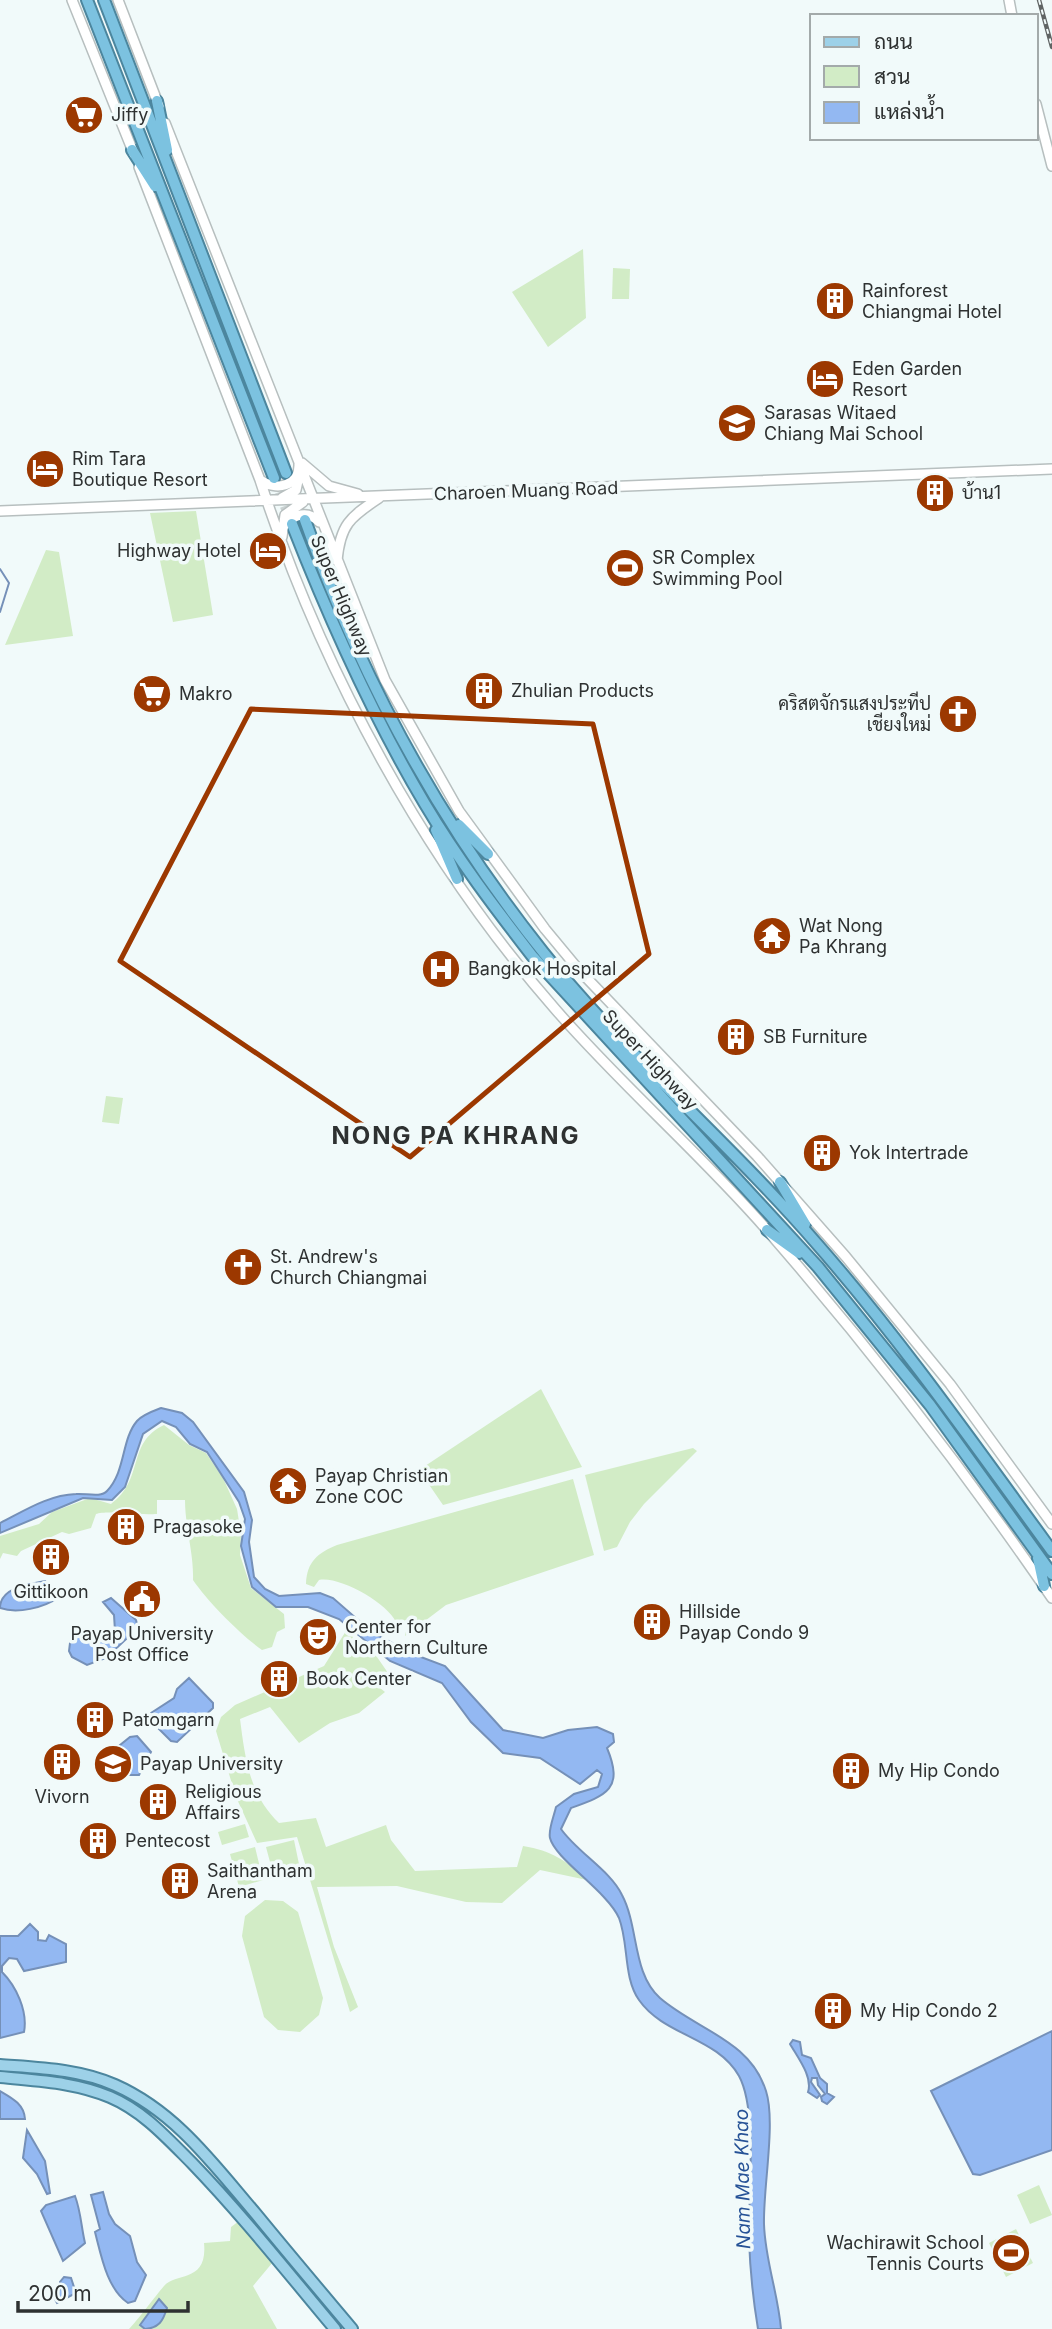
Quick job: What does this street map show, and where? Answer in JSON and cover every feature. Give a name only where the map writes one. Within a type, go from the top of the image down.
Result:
[{"type":"highway","points":[[87,0],[274,478]]},
{"type":"highway","points":[[104,0],[286,473]]},
{"type":"highway","points":[[157,101],[173,180]]},
{"type":"highway","points":[[132,150],[168,206]]},
{"type":"highway","name":"Super Highway","points":[[304,520],[359,654],[439,806],[544,953],[818,1244],[938,1394],[1052,1551]]},
{"type":"highway","name":"Super Highway","points":[[287,527],[355,674],[426,806],[533,957],[818,1267],[930,1405],[1052,1574]]},
{"type":"highway","points":[[426,806],[457,879]]},
{"type":"highway","points":[[439,806],[488,854]]},
{"type":"highway","points":[[780,1182],[818,1244]]},
{"type":"highway","points":[[767,1230],[818,1267]]},
{"type":"highway","points":[[1037,1553],[1044,1586]]},
{"type":"main road","points":[[72,0],[260,480],[283,546],[369,733],[402,795],[457,879],[520,967],[554,1009],[767,1230],[920,1419],[1052,1598]]},
{"type":"main road","points":[[118,0],[337,564],[385,680],[414,736],[488,854],[579,970],[780,1182],[945,1378],[1052,1524]]},
{"type":"main road","points":[[1038,112],[1052,166]]},
{"type":"main road","points":[[260,480],[281,486],[294,480],[298,464]]},
{"type":"main road","points":[[298,464],[329,486],[381,497]]},
{"type":"main road","points":[[267,501],[294,493],[298,486],[298,464]]},
{"type":"main road","name":"Charoen Muang Road","points":[[0,511],[1052,469]]},
{"type":"main road","points":[[250,501],[258,491],[260,480]]},
{"type":"main road","points":[[337,564],[344,527],[356,514],[381,497]]},
{"type":"main road","points":[[287,527],[284,518],[290,510],[313,499]]},
{"type":"main road","points":[[283,546],[291,519],[302,514],[314,517],[324,528]]},
{"type":"main road","points":[[0,2065],[49,2068],[87,2076],[113,2084],[156,2108],[188,2136],[352,2329]]},
{"type":"main road","points":[[0,2077],[51,2081],[85,2088],[128,2106],[152,2123],[225,2198],[335,2329]]},
{"type":"highlighted area","points":[[251,709],[593,724],[649,954],[410,1157],[120,961]]},
{"type":"green space","points":[[583,249],[586,318],[548,347],[512,292]]},
{"type":"green space","points":[[613,268],[630,269],[629,299],[612,299]]},
{"type":"green space","points":[[196,511],[213,615],[173,622],[150,513]]},
{"type":"green space","points":[[46,550],[59,552],[73,636],[5,645]]},
{"type":"green space","points":[[106,1096],[123,1098],[119,1124],[102,1122]]},
{"type":"green space","points":[[541,1389],[582,1467],[443,1505],[419,1470]]},
{"type":"green space","points":[[164,1425],[189,1445],[206,1453],[223,1478],[237,1509],[241,1534],[240,1555],[251,1588],[284,1614],[285,1628],[277,1632],[272,1647],[262,1650],[245,1636],[216,1608],[193,1580],[185,1500],[157,1500],[157,1514],[96,1514],[91,1528],[69,1534],[62,1532],[21,1551],[17,1556],[3,1553],[0,1559],[0,1536],[39,1524],[52,1512],[90,1498],[111,1504],[128,1484],[144,1441]]},
{"type":"green space","points":[[693,1448],[697,1451],[644,1504],[630,1522],[617,1547],[604,1551],[585,1475]]},
{"type":"green space","points":[[573,1479],[594,1555],[446,1605],[405,1636],[408,1622],[396,1622],[383,1607],[362,1592],[328,1580],[319,1580],[314,1587],[306,1584],[311,1564],[324,1551],[337,1545]]},
{"type":"green space","points":[[346,1631],[377,1657],[395,1683],[380,1688],[385,1692],[359,1713],[330,1723],[299,1743],[270,1707],[240,1719],[250,1775],[261,1800],[279,1823],[316,1818],[326,1847],[386,1825],[391,1840],[415,1871],[517,1867],[523,1846],[558,1857],[587,1880],[540,1870],[502,1903],[466,1902],[397,1886],[317,1887],[334,1947],[358,2007],[350,2012],[297,1837],[257,1843],[236,1797],[216,1731],[221,1717],[235,1705],[324,1666]]},
{"type":"green space","points":[[245,1824],[249,1837],[222,1845],[218,1832]]},
{"type":"green space","points":[[294,1840],[300,1869],[274,1877],[266,1847]]},
{"type":"green space","points":[[255,1847],[263,1880],[239,1887],[230,1854]]},
{"type":"green space","points":[[265,1900],[283,1901],[298,1912],[323,1998],[319,2015],[300,2032],[278,2030],[264,2017],[242,1936],[245,1916]]},
{"type":"green space","points":[[1039,2185],[1052,2215],[1030,2224],[1017,2195]]},
{"type":"green space","points":[[239,2221],[273,2262],[253,2286],[277,2329],[129,2329],[164,2286],[190,2274],[201,2265],[204,2243],[230,2241],[231,2227]]},
{"type":"green space","name":"Wachirawit School Tennis Courts","points":[[1016,2229],[1033,2263],[1006,2277],[989,2243]]},
{"type":"water","points":[[161,1408],[182,1413],[193,1422],[244,1492],[252,1520],[249,1542],[254,1577],[265,1589],[279,1596],[320,1593],[333,1598],[373,1633],[413,1654],[445,1666],[503,1730],[543,1738],[568,1730],[597,1727],[613,1734],[614,1742],[607,1748],[614,1773],[613,1782],[603,1794],[571,1808],[561,1829],[617,1886],[631,1921],[640,1963],[651,1988],[675,2009],[721,2037],[748,2059],[766,2091],[770,2120],[764,2224],[781,2329],[758,2329],[749,2239],[750,2132],[745,2091],[739,2076],[718,2053],[662,2022],[639,2000],[628,1971],[619,1918],[604,1897],[561,1856],[550,1838],[556,1807],[574,1794],[598,1787],[602,1774],[597,1770],[580,1784],[540,1758],[503,1753],[471,1722],[442,1683],[390,1661],[339,1619],[308,1607],[276,1607],[252,1587],[241,1546],[245,1519],[239,1502],[207,1452],[190,1444],[176,1427],[162,1421],[143,1434],[125,1487],[112,1500],[83,1498],[0,1533],[0,1523],[46,1500],[66,1495],[97,1495],[107,1491],[117,1474],[128,1437],[137,1421]]},
{"type":"water","points":[[45,1581],[59,1597],[30,1609],[0,1608],[1,1601],[10,1591]]},
{"type":"water","points":[[111,1598],[136,1620],[138,1628],[106,1658],[87,1665],[72,1657],[69,1651],[71,1635],[81,1634],[95,1642],[115,1631],[114,1615],[103,1602]]},
{"type":"water","points":[[189,1678],[213,1703],[213,1708],[177,1742],[171,1741],[151,1721],[151,1713],[174,1698],[177,1689]]},
{"type":"water","points":[[137,1736],[151,1752],[139,1775],[120,1775],[109,1763],[109,1754],[130,1737]]},
{"type":"water","points":[[30,1924],[38,1932],[38,1940],[46,1941],[49,1935],[66,1944],[66,1962],[24,1971],[17,1959],[9,1958],[2,1966],[2,1972],[20,1999],[25,2024],[24,2032],[0,2038],[0,1936],[18,1936]]},
{"type":"water","points":[[1052,2031],[1052,2150],[980,2175],[973,2174],[931,2091]]},
{"type":"water","points":[[793,2040],[800,2042],[802,2055],[811,2058],[820,2078],[827,2084],[827,2093],[834,2097],[827,2104],[822,2101],[821,2097],[825,2094],[818,2085],[817,2078],[812,2078],[811,2082],[820,2095],[817,2098],[808,2092],[807,2074],[790,2044]]},
{"type":"water","points":[[0,2091],[20,2105],[25,2119],[0,2119]]},
{"type":"water","points":[[27,2130],[45,2161],[50,2193],[47,2194],[37,2174],[23,2158]]},
{"type":"water","points":[[103,2192],[109,2214],[115,2224],[130,2236],[137,2262],[146,2275],[135,2301],[128,2303],[110,2280],[95,2232],[100,2229],[91,2195]]},
{"type":"water","points":[[75,2196],[85,2243],[63,2261],[41,2211],[46,2205]]},
{"type":"water","points":[[64,2277],[71,2278],[76,2293],[57,2303],[52,2294],[62,2288],[60,2282]]},
{"type":"water","points":[[159,2299],[167,2308],[164,2317],[157,2325],[145,2329],[140,2325]]},
{"type":"waterway","points":[[0,569],[9,583],[0,612]]},
{"type":"tunnel","points":[[274,478],[291,522]]},
{"type":"railway","points":[[1039,0],[1052,47]]},
{"type":"place","name":"Jiffy","points":[[84,115]]},
{"type":"place","name":"Rainforest Chiangmai Hotel","points":[[835,301]]},
{"type":"place","name":"Eden Garden Resort","points":[[825,379]]},
{"type":"place","name":"Sarasas Witaed Chiang Mai School","points":[[737,423]]},
{"type":"place","name":"Rim Tara Boutique Resort","points":[[45,469]]},
{"type":"place","name":"บ้าน1","points":[[935,493]]},
{"type":"place","name":"Highway Hotel","points":[[268,551]]},
{"type":"place","name":"SR Complex Swimming Pool","points":[[625,568]]},
{"type":"place","name":"Zhulian Products","points":[[484,691]]},
{"type":"place","name":"Makro","points":[[152,694]]},
{"type":"place","name":"คริสตจักรแสงประทีป เชียงใหม่","points":[[958,714]]},
{"type":"place","name":"Wat Nong Pa Khrang","points":[[772,936]]},
{"type":"place","name":"Bangkok Hospital","points":[[441,969]]},
{"type":"place","name":"SB Furniture","points":[[736,1037]]},
{"type":"place","name":"Yok Intertrade","points":[[822,1153]]},
{"type":"place","name":"St. Andrew's Church Chiangmai","points":[[243,1267]]},
{"type":"place","name":"Payap Christian Zone COC","points":[[288,1486]]},
{"type":"place","name":"Pragasoke","points":[[126,1527]]},
{"type":"place","name":"Gittikoon","points":[[51,1557]]},
{"type":"place","name":"Payap University Post Office","points":[[142,1599]]},
{"type":"place","name":"Hillside Payap Condo 9","points":[[652,1622]]},
{"type":"place","name":"Center for Northern Culture","points":[[318,1637]]},
{"type":"place","name":"Book Center","points":[[279,1679]]},
{"type":"place","name":"Patomgarn","points":[[95,1720]]},
{"type":"place","name":"Vivorn","points":[[62,1762]]},
{"type":"place","name":"Payap University","points":[[113,1764]]},
{"type":"place","name":"My Hip Condo","points":[[851,1771]]},
{"type":"place","name":"Religious Affairs","points":[[158,1802]]},
{"type":"place","name":"Pentecost","points":[[98,1841]]},
{"type":"place","name":"Saithantham Arena","points":[[180,1881]]},
{"type":"place","name":"My Hip Condo 2","points":[[833,2011]]},
{"type":"place","name":"Wachirawit School Tennis Courts","points":[[1011,2253]]},
{"type":"district","name":"NONG PA KHRANG","points":[[456,1136]]},
{"type":"water label","name":"Nam Mae Khao","points":[[742,2179]]}]
